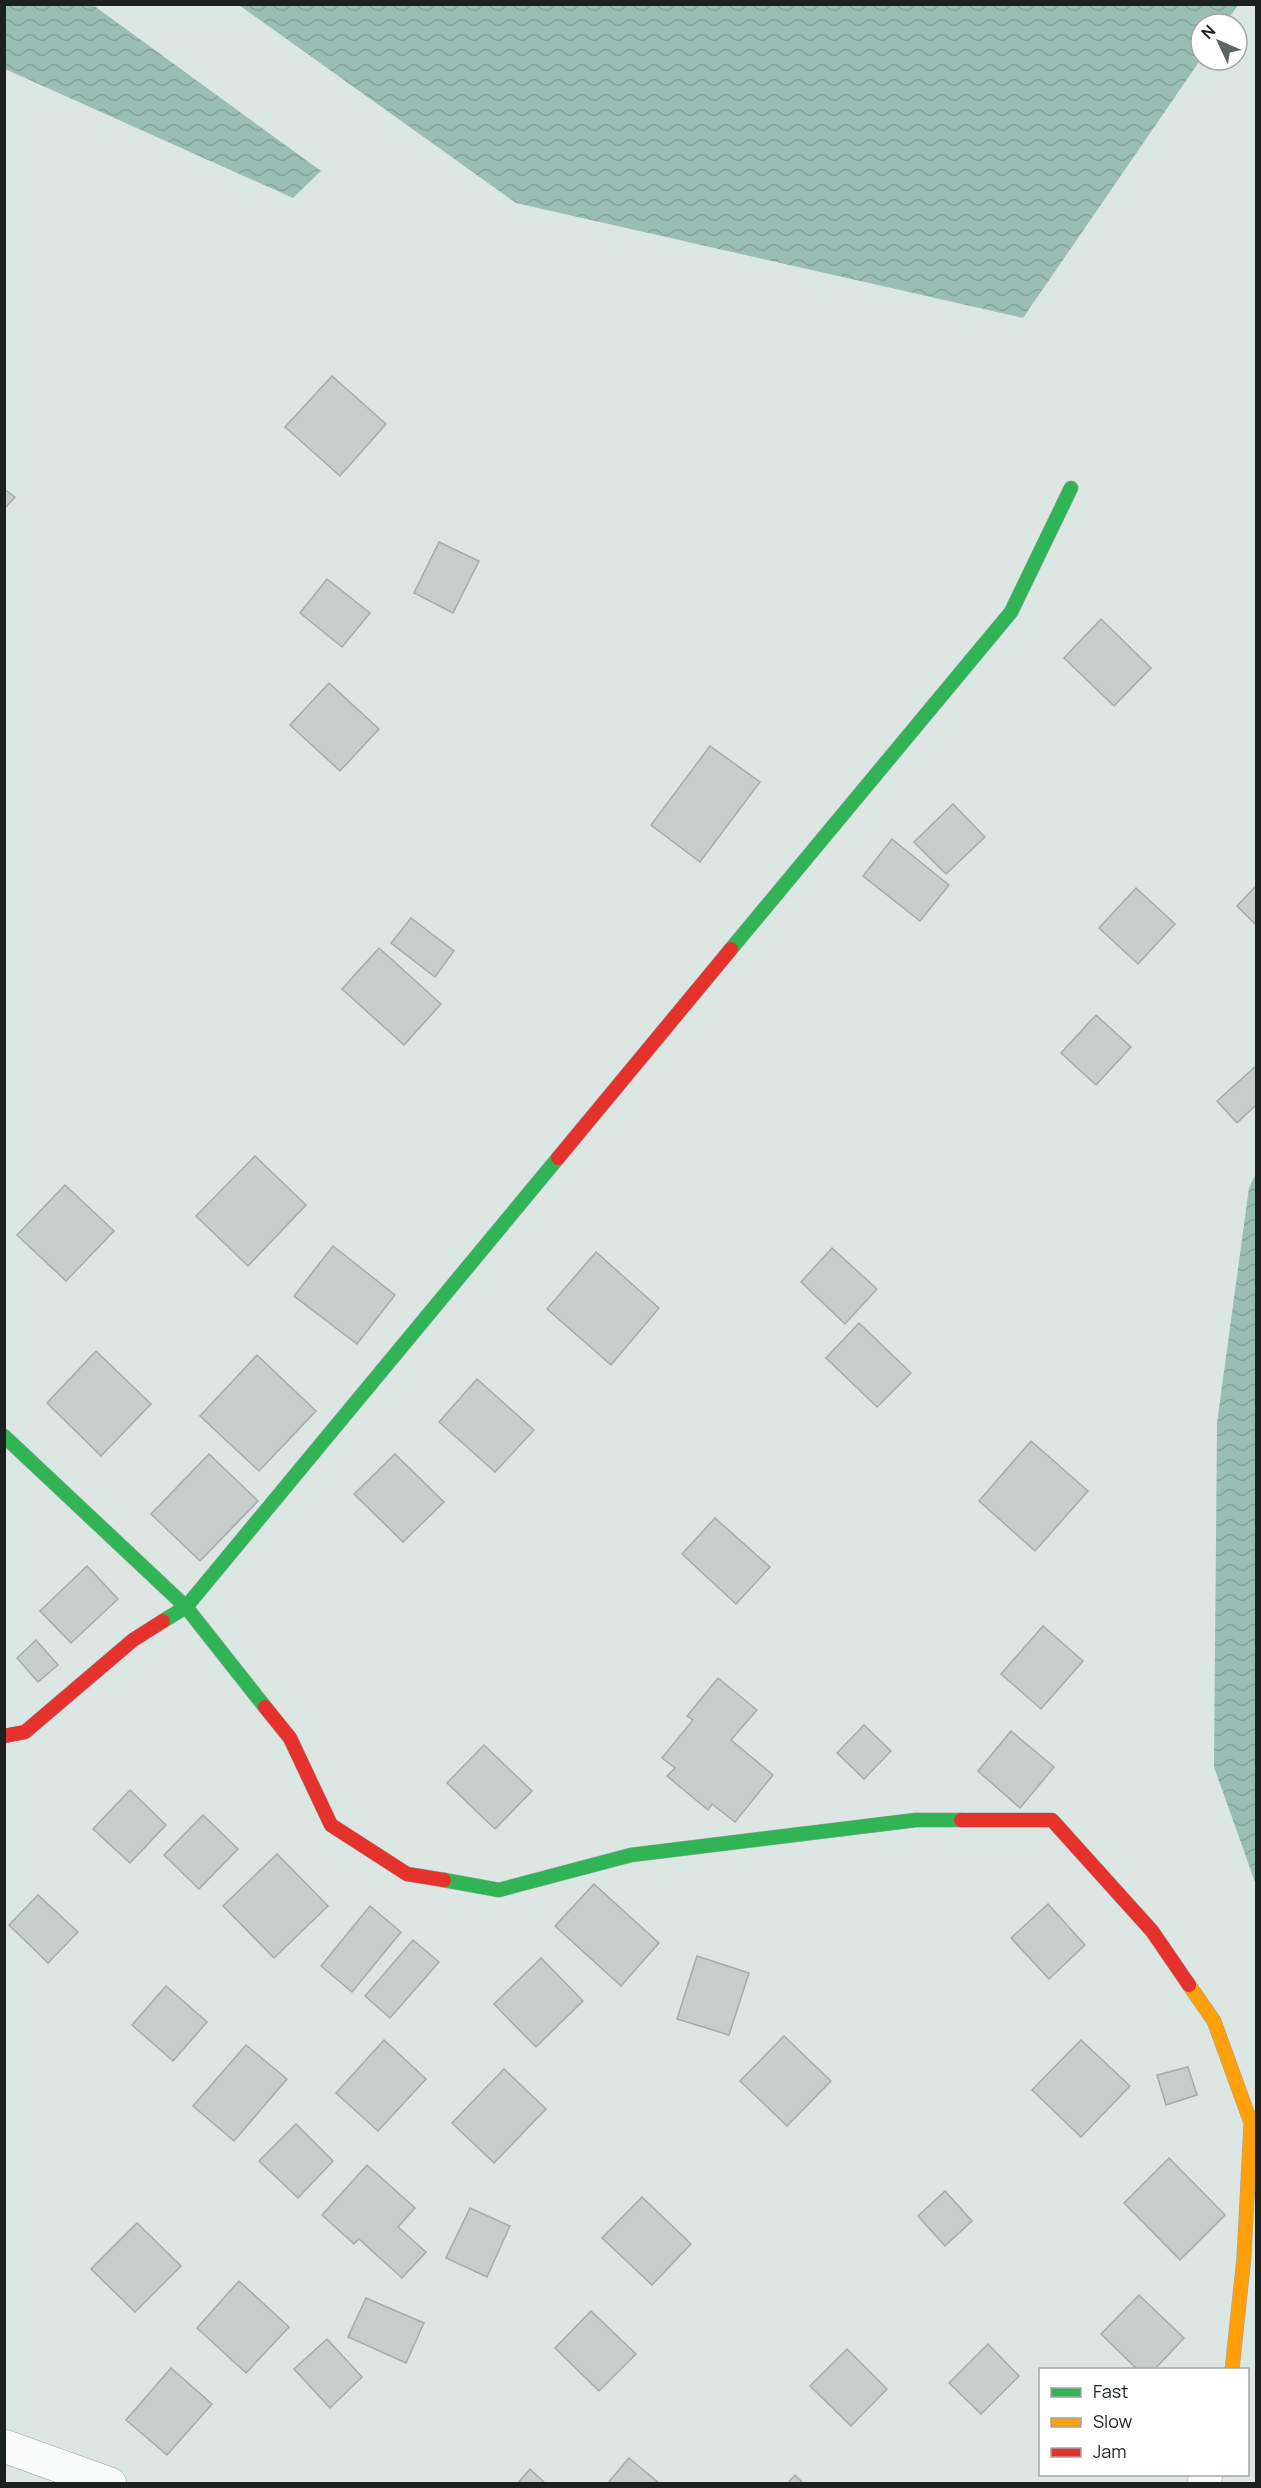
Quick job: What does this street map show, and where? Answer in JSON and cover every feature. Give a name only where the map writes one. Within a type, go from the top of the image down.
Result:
[{"type":"street","points":[[4,1736],[25,1732],[133,1640],[186,1607],[1011,612],[1071,488]]},
{"type":"street","points":[[4,1436],[186,1607],[290,1738],[331,1825],[407,1874],[499,1890],[643,1853],[915,1820],[1052,1820],[1152,1931],[1214,2021],[1251,2123],[1244,2257],[1232,2368]]},
{"type":"street","points":[[4,2446],[110,2484]]},
{"type":"water","points":[[5,4],[93,5],[321,171],[293,198],[5,69]]},
{"type":"water","points":[[239,5],[1238,5],[1233,12],[1189,12],[1189,72],[1192,72],[1023,318],[516,203]]},
{"type":"water","points":[[1256,1173],[1256,1885],[1214,1767],[1217,1423],[1249,1188]]},
{"type":"building","points":[[332,376],[386,424],[340,476],[285,427]]},
{"type":"building","points":[[4,489],[15,497],[4,509]]},
{"type":"building","points":[[439,542],[479,561],[453,613],[414,593]]},
{"type":"building","points":[[327,579],[370,613],[342,647],[300,613]]},
{"type":"building","points":[[1101,619],[1151,668],[1114,706],[1064,658]]},
{"type":"building","points":[[329,683],[379,729],[340,771],[290,725]]},
{"type":"building","points":[[710,746],[760,782],[700,862],[651,825]]},
{"type":"building","points":[[953,804],[985,837],[946,874],[914,842]]},
{"type":"building","points":[[892,839],[949,885],[920,921],[863,876]]},
{"type":"building","points":[[1256,886],[1256,925],[1237,906]]},
{"type":"building","points":[[1136,888],[1175,924],[1138,964],[1099,928]]},
{"type":"building","points":[[411,918],[454,951],[435,977],[391,943]]},
{"type":"building","points":[[379,948],[441,1004],[404,1045],[342,989]]},
{"type":"building","points":[[1096,1015],[1131,1047],[1096,1085],[1061,1053]]},
{"type":"building","points":[[1256,1066],[1256,1105],[1237,1123],[1217,1101]]},
{"type":"building","points":[[255,1156],[306,1205],[248,1266],[196,1216]]},
{"type":"building","points":[[65,1185],[114,1231],[66,1281],[17,1235]]},
{"type":"building","points":[[333,1246],[395,1295],[357,1344],[294,1296]]},
{"type":"building","points":[[832,1248],[877,1289],[845,1324],[801,1282]]},
{"type":"building","points":[[596,1252],[659,1308],[611,1365],[547,1309]]},
{"type":"building","points":[[859,1323],[911,1373],[877,1407],[826,1358]]},
{"type":"building","points":[[96,1351],[151,1404],[101,1456],[47,1403]]},
{"type":"building","points":[[257,1355],[316,1411],[259,1471],[200,1416]]},
{"type":"building","points":[[477,1379],[534,1430],[495,1472],[439,1422]]},
{"type":"building","points":[[1031,1441],[1088,1491],[1035,1551],[979,1501]]},
{"type":"building","points":[[209,1454],[258,1501],[200,1561],[151,1514]]},
{"type":"building","points":[[395,1454],[444,1502],[403,1542],[354,1494]]},
{"type":"building","points":[[715,1518],[770,1567],[736,1604],[682,1554]]},
{"type":"building","points":[[87,1566],[118,1599],[71,1643],[40,1611]]},
{"type":"building","points":[[1043,1626],[1083,1661],[1041,1709],[1001,1674]]},
{"type":"building","points":[[36,1640],[58,1665],[38,1682],[17,1658]]},
{"type":"building","points":[[718,1678],[757,1710],[731,1740],[773,1775],[735,1822],[712,1804],[708,1810],[667,1776],[675,1768],[662,1758],[693,1720],[687,1716]]},
{"type":"building","points":[[864,1725],[891,1751],[864,1779],[837,1753]]},
{"type":"building","points":[[1011,1731],[1054,1767],[1020,1808],[978,1771]]},
{"type":"building","points":[[484,1745],[532,1791],[495,1829],[447,1783]]},
{"type":"building","points":[[130,1790],[166,1825],[130,1863],[93,1829]]},
{"type":"building","points":[[203,1815],[238,1849],[199,1889],[164,1855]]},
{"type":"building","points":[[277,1854],[328,1906],[274,1958],[223,1906]]},
{"type":"building","points":[[594,1884],[659,1943],[621,1986],[555,1926]]},
{"type":"building","points":[[38,1895],[78,1932],[48,1963],[9,1925]]},
{"type":"building","points":[[1048,1904],[1085,1945],[1049,1979],[1011,1938]]},
{"type":"building","points":[[370,1906],[401,1932],[352,1992],[321,1966]]},
{"type":"building","points":[[413,1940],[439,1962],[390,2018],[365,1996]]},
{"type":"building","points":[[697,1956],[749,1973],[729,2035],[677,2019]]},
{"type":"building","points":[[541,1958],[583,2001],[536,2047],[494,2004]]},
{"type":"building","points":[[166,1986],[207,2022],[173,2061],[132,2025]]},
{"type":"building","points":[[784,2036],[831,2081],[787,2126],[740,2081]]},
{"type":"building","points":[[384,2040],[426,2079],[378,2131],[336,2093]]},
{"type":"building","points":[[1081,2040],[1130,2086],[1081,2137],[1032,2090]]},
{"type":"building","points":[[246,2045],[287,2079],[234,2141],[193,2106]]},
{"type":"building","points":[[1188,2067],[1197,2095],[1166,2105],[1157,2075]]},
{"type":"building","points":[[504,2069],[546,2109],[494,2163],[452,2123]]},
{"type":"building","points":[[296,2124],[333,2161],[298,2198],[259,2161]]},
{"type":"building","points":[[1169,2158],[1225,2215],[1180,2260],[1124,2203]]},
{"type":"building","points":[[367,2165],[415,2208],[398,2227],[426,2252],[402,2278],[359,2239],[354,2244],[322,2215]]},
{"type":"building","points":[[945,2191],[972,2221],[945,2246],[918,2216]]},
{"type":"building","points":[[642,2197],[691,2244],[652,2285],[602,2238]]},
{"type":"building","points":[[470,2208],[510,2226],[487,2277],[446,2258]]},
{"type":"building","points":[[137,2223],[181,2266],[135,2312],[91,2269]]},
{"type":"building","points":[[239,2281],[289,2327],[246,2373],[197,2328]]},
{"type":"building","points":[[1139,2295],[1184,2338],[1156,2368],[1136,2368],[1101,2334]]},
{"type":"building","points":[[366,2298],[424,2323],[406,2363],[348,2337]]},
{"type":"building","points":[[591,2311],[636,2354],[599,2391],[555,2348]]},
{"type":"building","points":[[327,2339],[362,2377],[330,2408],[294,2369]]},
{"type":"building","points":[[988,2344],[1019,2376],[981,2414],[949,2383]]},
{"type":"building","points":[[847,2349],[887,2389],[851,2426],[810,2386]]},
{"type":"building","points":[[171,2368],[212,2404],[167,2455],[126,2420]]},
{"type":"building","points":[[629,2458],[660,2484],[607,2484]]},
{"type":"building","points":[[530,2469],[546,2484],[517,2484]]},
{"type":"building","points":[[795,2475],[804,2484],[787,2484]]},
{"type":"traffic: fast","points":[[731,949],[1011,612],[1071,488]]},
{"type":"traffic: fast","points":[[163,1621],[186,1607],[558,1158]]},
{"type":"traffic: fast","points":[[4,1436],[186,1607],[265,1707]]},
{"type":"traffic: fast","points":[[444,1880],[499,1890],[631,1855],[916,1820],[961,1820]]},
{"type":"traffic: slow","points":[[1189,1985],[1214,2021],[1251,2123],[1244,2257],[1232,2368]]},
{"type":"traffic: jam","points":[[558,1158],[731,949]]},
{"type":"traffic: jam","points":[[4,1736],[25,1732],[133,1640],[163,1621]]},
{"type":"traffic: jam","points":[[265,1707],[290,1738],[331,1825],[407,1874],[444,1880]]},
{"type":"traffic: jam","points":[[961,1820],[1052,1820],[1152,1931],[1189,1985]]}]
